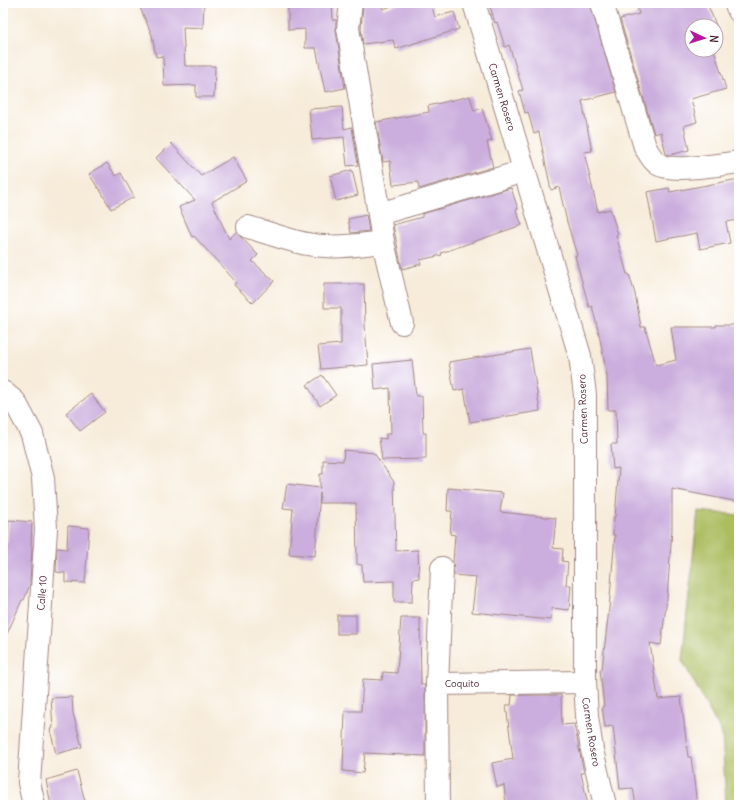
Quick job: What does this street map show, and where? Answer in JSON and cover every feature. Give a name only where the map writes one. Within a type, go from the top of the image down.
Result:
[{"type":"street","points":[[351,3],[348,28],[383,242],[402,323]]},
{"type":"street","name":"Carmen Rosero","points":[[474,3],[580,356],[585,395],[584,682],[592,750],[605,805]]},
{"type":"street","points":[[602,3],[645,147],[651,157],[659,165],[673,168],[739,162]]},
{"type":"street","points":[[735,3],[739,11]]},
{"type":"street","points":[[379,214],[524,171]]},
{"type":"street","points":[[248,227],[304,243],[325,246],[345,246],[383,242]]},
{"type":"street","name":"Calle 10","points":[[3,392],[16,402],[32,434],[43,478],[46,529],[29,783],[34,805]]},
{"type":"street","points":[[437,684],[442,568]]},
{"type":"street","name":"Coquito","points":[[438,805],[437,684],[584,682]]},
{"type":"green space","points":[[698,511],[739,515],[739,805],[726,805],[722,734],[682,660]]},
{"type":"building","points":[[138,3],[204,3],[203,28],[183,27],[185,66],[215,66],[214,97],[196,97],[196,85],[164,86],[163,56],[156,57],[152,35]]},
{"type":"building","points":[[288,3],[332,3],[333,21],[336,19],[336,30],[345,88],[325,92],[316,48],[305,48],[305,29],[288,30]]},
{"type":"building","points":[[367,3],[381,3],[383,9],[401,3],[431,3],[435,17],[454,12],[459,29],[396,49],[393,40],[363,44],[361,28],[363,5]]},
{"type":"building","points":[[489,3],[590,3],[616,92],[582,101],[592,151],[584,152],[598,212],[610,209],[618,234],[616,235],[627,274],[629,274],[635,294],[641,327],[645,327],[656,365],[676,360],[671,327],[716,327],[716,325],[738,325],[739,502],[672,489],[672,530],[667,598],[661,645],[650,643],[658,699],[681,697],[688,757],[691,757],[697,805],[636,805],[633,788],[620,789],[613,726],[605,727],[602,707],[604,706],[600,670],[602,669],[609,609],[615,535],[613,535],[614,517],[619,468],[613,469],[611,444],[617,444],[616,410],[608,410],[607,376],[599,334],[592,306],[589,307],[575,256],[577,255],[567,222],[559,187],[551,190],[539,132],[534,134],[528,112],[525,113],[519,91],[523,90],[509,45],[505,47]]},
{"type":"building","points":[[636,3],[707,3],[713,18],[684,18],[684,58],[716,58],[726,89],[691,99],[697,122],[684,126],[689,150],[670,155],[666,154],[661,132],[654,134],[620,19],[639,14]]},
{"type":"building","points":[[470,96],[474,111],[482,108],[492,141],[487,142],[493,167],[419,189],[418,182],[393,185],[390,161],[383,162],[376,122],[429,112],[428,106]]},
{"type":"building","points":[[342,107],[344,129],[352,127],[358,165],[347,166],[344,137],[312,140],[309,109]]},
{"type":"building","points":[[171,143],[201,176],[233,157],[247,181],[212,202],[229,239],[237,231],[258,255],[252,261],[274,281],[253,303],[234,285],[236,282],[194,236],[192,237],[179,207],[195,200],[156,158]]},
{"type":"building","points":[[107,163],[116,176],[121,173],[134,197],[111,209],[89,174]]},
{"type":"building","points":[[352,170],[358,195],[336,201],[330,176]]},
{"type":"building","points":[[739,179],[739,220],[726,222],[730,243],[700,249],[697,233],[656,241],[647,192],[669,188],[670,192]]},
{"type":"building","points":[[511,188],[518,209],[516,210],[522,225],[441,253],[442,255],[420,260],[421,264],[402,269],[393,225],[422,217],[422,214]]},
{"type":"building","points":[[366,215],[369,231],[351,233],[348,219]]},
{"type":"building","points":[[324,284],[364,284],[368,365],[321,369],[318,346],[341,344],[341,308],[324,308]]},
{"type":"building","points":[[530,349],[540,411],[470,422],[464,389],[454,391],[449,362]]},
{"type":"building","points":[[412,360],[416,396],[422,396],[423,433],[426,433],[426,459],[382,460],[379,438],[386,439],[386,434],[391,434],[390,388],[375,390],[373,364]]},
{"type":"building","points":[[322,375],[336,395],[320,406],[307,385]]},
{"type":"building","points":[[91,394],[105,412],[80,431],[66,413]]},
{"type":"building","points":[[344,450],[374,453],[394,482],[396,551],[418,550],[419,578],[413,579],[412,602],[394,602],[394,581],[363,582],[362,565],[357,564],[356,503],[320,503],[320,493],[315,556],[289,554],[293,509],[283,508],[287,484],[320,488],[320,474],[323,474],[323,460],[343,461]]},
{"type":"building","points":[[448,488],[503,493],[500,512],[556,518],[553,548],[563,549],[562,561],[568,562],[566,585],[571,585],[569,610],[552,608],[551,620],[472,612],[476,577],[454,575],[453,562],[455,535],[450,534],[452,511],[447,511]]},
{"type":"building","points":[[9,520],[32,522],[32,546],[30,584],[24,600],[22,600],[3,643],[3,565]]},
{"type":"building","points":[[68,526],[89,528],[85,583],[65,582],[65,573],[56,572],[57,548],[67,549]]},
{"type":"building","points":[[337,615],[356,615],[356,634],[337,634]]},
{"type":"building","points":[[401,618],[420,618],[421,685],[425,685],[425,756],[365,753],[363,773],[343,771],[345,711],[361,711],[363,679],[382,680],[383,672],[397,673]]},
{"type":"building","points":[[512,695],[561,695],[562,725],[574,724],[584,773],[581,773],[588,805],[506,805],[504,785],[497,787],[492,763],[513,759],[506,705],[511,705]]},
{"type":"building","points":[[72,697],[73,713],[82,747],[56,754],[50,729],[53,728],[51,698]]},
{"type":"building","points":[[77,771],[86,805],[51,805],[46,780]]}]
